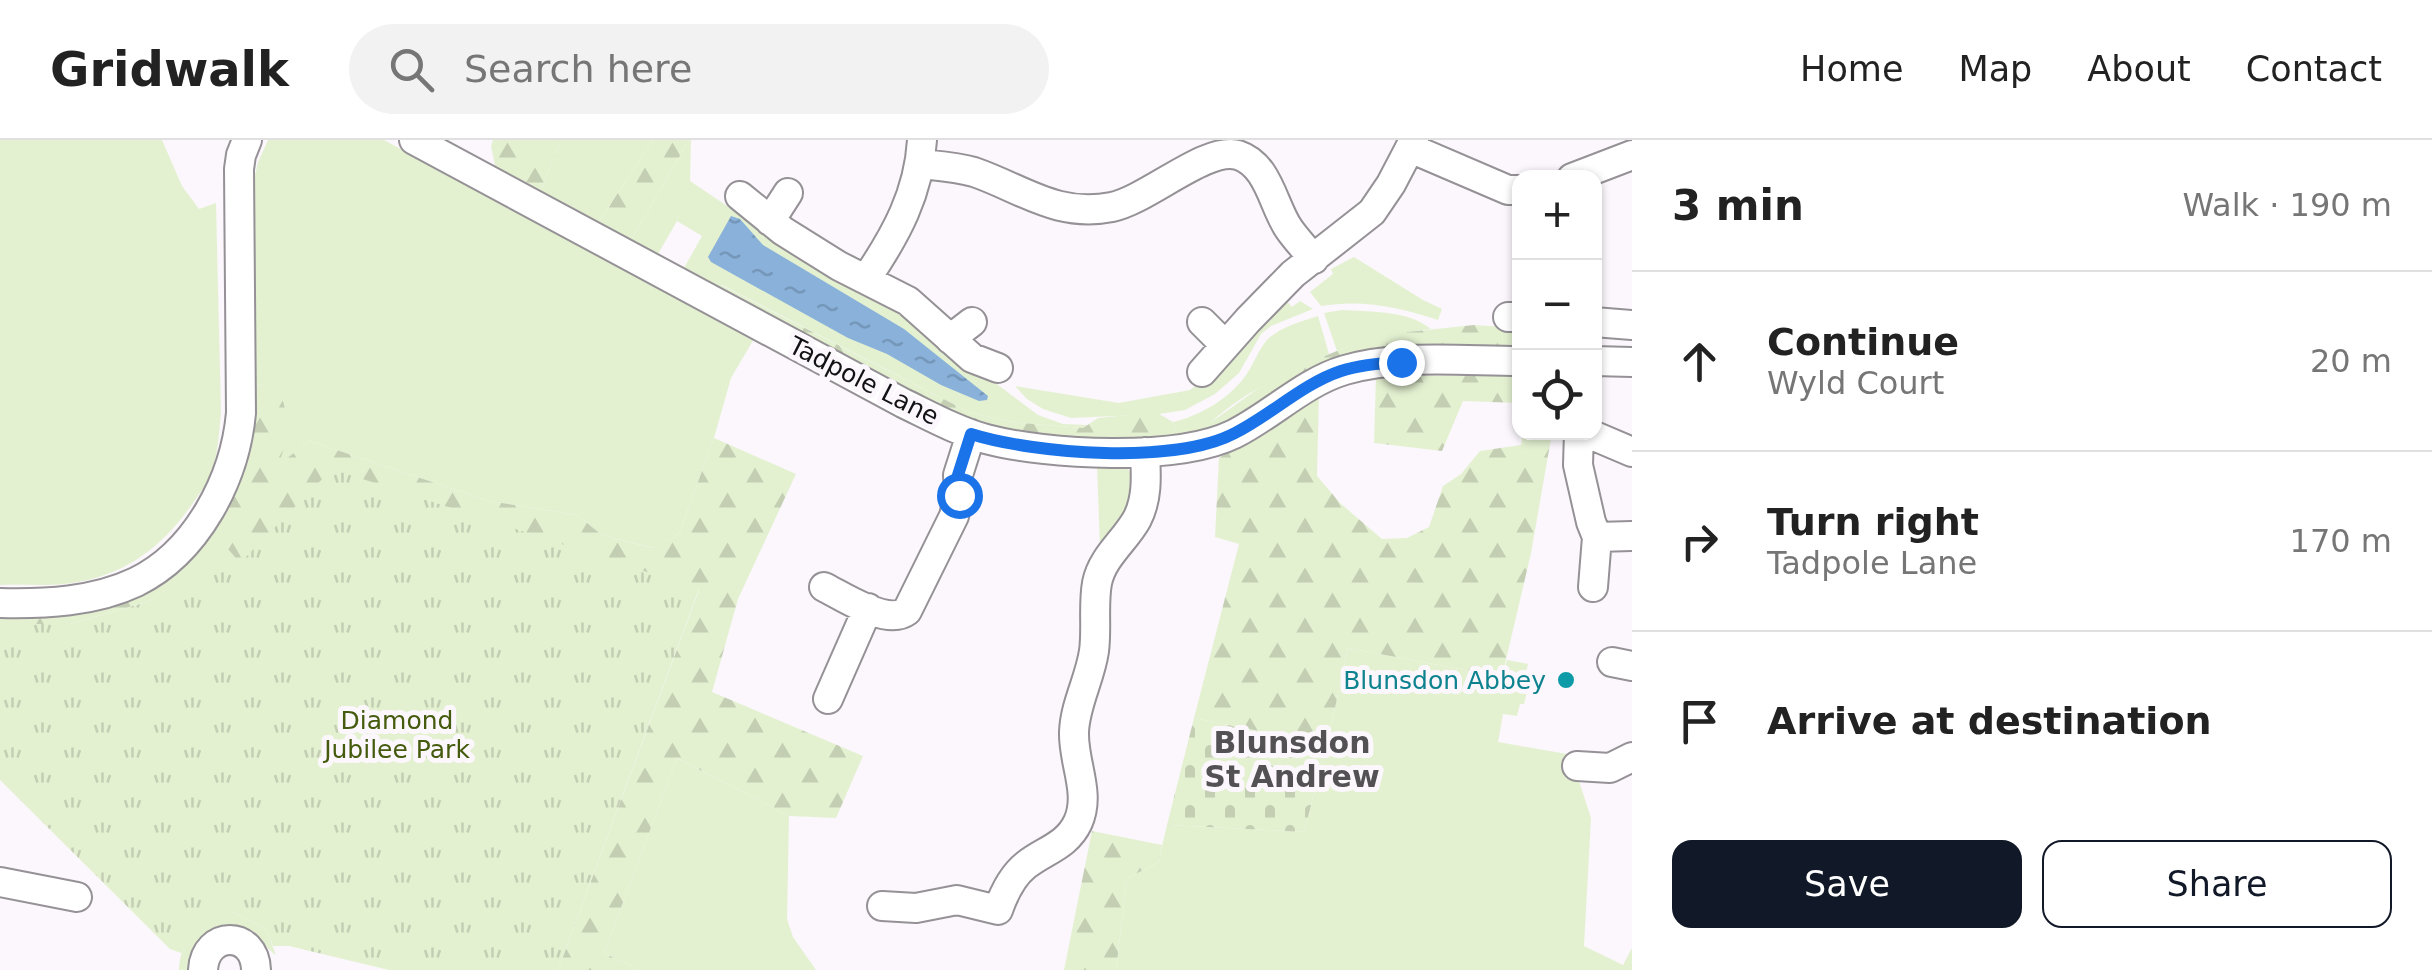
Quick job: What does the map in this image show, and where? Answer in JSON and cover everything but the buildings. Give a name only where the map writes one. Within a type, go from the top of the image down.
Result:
[{"type":"street","points":[[0,603],[72,600],[134,583],[161,566],[188,539],[216,500],[236,448],[241,413],[239,169],[246,140]]},
{"type":"street","name":"Tadpole Lane","points":[[414,140],[903,402],[989,440],[1064,450],[1145,452],[1210,444],[1343,370],[1401,362],[1512,361]]},
{"type":"street","points":[[1593,170],[1632,155],[1627,140]]},
{"type":"street","points":[[1202,372],[1268,298],[1372,212],[1412,144],[1512,190]]},
{"type":"street","points":[[866,279],[911,200],[921,152],[1061,208],[1092,209],[1143,196],[1212,157],[1239,156],[1264,177],[1289,229],[1314,258]]},
{"type":"street","points":[[770,221],[788,193]]},
{"type":"street","points":[[740,196],[770,221],[839,266],[961,330],[972,358],[998,368]]},
{"type":"street","points":[[1202,322],[1225,345]]},
{"type":"street","points":[[1602,323],[1632,326]]},
{"type":"street","points":[[1602,362],[1632,362]]},
{"type":"street","points":[[824,586],[886,616],[900,616],[914,601],[954,516],[958,475],[971,434]]},
{"type":"street","points":[[1581,440],[1578,465],[1598,537],[1593,586]]},
{"type":"street","points":[[1602,440],[1632,452]]},
{"type":"street","points":[[882,906],[910,908],[957,900],[998,910],[1016,874],[1061,844],[1076,827],[1084,803],[1074,729],[1094,648],[1098,579],[1142,507],[1145,452]]},
{"type":"street","points":[[1598,537],[1632,536]]},
{"type":"street","points":[[828,698],[868,608]]},
{"type":"street","points":[[1577,766],[1605,769],[1632,756]]},
{"type":"street","points":[[0,882],[78,897]]},
{"type":"street","points":[[202,970],[207,952],[230,940],[246,946],[256,960],[256,970]]},
{"type":"green space","points":[[0,140],[162,140],[182,186],[199,209],[216,203],[221,412],[211,473],[184,516],[145,554],[114,571],[78,582],[0,585]]},
{"type":"green space","points":[[268,140],[384,140],[754,339],[731,378],[679,534],[654,548],[602,535],[577,515],[489,501],[310,441],[278,465],[263,384],[256,386],[254,180]]},
{"type":"green space","points":[[493,140],[561,140],[539,195],[496,171]]},
{"type":"green space","points":[[561,140],[653,140],[596,226],[539,195]]},
{"type":"green space","points":[[653,140],[689,140],[627,247],[596,226]]},
{"type":"green space","points":[[689,140],[690,181],[785,245],[892,305],[1038,415],[1063,424],[1087,425],[1083,428],[1011,422],[969,412],[722,285],[717,295],[693,281],[684,268],[702,236],[677,221],[658,254],[643,255],[627,247]]},
{"type":"green space","points":[[1354,257],[1442,309],[1438,320],[1380,306],[1321,306],[1310,292],[1333,274],[1331,269]]},
{"type":"green space","points":[[721,285],[969,412],[1011,422],[1083,428],[1098,418],[1159,414],[1173,422],[1177,435],[1172,439],[1123,445],[986,430],[717,295]]},
{"type":"green space","points":[[1285,299],[1292,307],[1300,301],[1313,309],[1271,326],[1261,334],[1239,373],[1215,394],[1185,410],[1071,418],[1043,409],[1015,386],[1119,403],[1190,390],[1236,353]]},
{"type":"green space","points":[[1342,310],[1400,315],[1431,329],[1383,337],[1337,351],[1324,313]]},
{"type":"green space","points":[[1318,316],[1329,354],[1237,401],[1210,423],[1210,431],[1177,435],[1173,422],[1204,411],[1232,391],[1272,335]]},
{"type":"green space","points":[[1474,325],[1512,328],[1512,353],[1415,354],[1210,431],[1210,423],[1274,377],[1388,334]]},
{"type":"green space","points":[[1512,375],[1512,403],[1463,401],[1442,451],[1374,443],[1376,376]]},
{"type":"green space","points":[[263,384],[281,394],[290,427],[279,464],[310,441],[489,501],[577,515],[602,535],[653,548],[679,534],[714,438],[796,474],[738,599],[712,692],[863,756],[836,818],[789,816],[677,758],[604,953],[639,970],[558,970],[699,590],[240,564],[228,550],[147,602],[70,624],[0,624],[0,609],[77,607],[214,519],[239,481],[251,448],[256,386]]},
{"type":"green space","points":[[1319,395],[1317,476],[1340,503],[1382,539],[1407,538],[1429,527],[1443,486],[1461,474],[1480,451],[1521,445],[1522,440],[1551,440],[1531,553],[1502,677],[1348,648],[1327,745],[1194,718],[1239,544],[1215,537],[1219,458]]},
{"type":"green space","points":[[1097,465],[1123,466],[1132,473],[1133,484],[1125,514],[1100,548]]},
{"type":"green space","name":"Diamond Jubilee Park","points":[[332,469],[699,589],[558,970],[389,970],[289,946],[273,946],[266,929],[229,910],[195,929],[181,953],[170,949],[0,780],[0,624],[70,624],[147,602],[228,549],[240,563]]},
{"type":"green space","points":[[1348,648],[1502,677],[1507,660],[1528,664],[1522,690],[1527,692],[1524,704],[1520,704],[1517,716],[1503,714],[1498,742],[1578,756],[1576,772],[1591,818],[1584,946],[1623,965],[1632,948],[1632,970],[1116,970],[1127,878],[1158,863],[1167,825],[1304,832]]},
{"type":"green space","points":[[1194,718],[1327,745],[1304,832],[1167,825]]},
{"type":"green space","points":[[677,758],[789,816],[787,919],[793,937],[816,970],[639,970],[604,953]]},
{"type":"green space","points":[[1092,831],[1162,845],[1158,863],[1127,878],[1116,970],[1064,970]]},
{"type":"green space","points":[[229,910],[266,929],[276,955],[251,933],[229,927],[200,940],[189,958],[188,970],[179,970],[182,951],[191,933]]},
{"type":"water","points":[[731,216],[740,219],[763,245],[904,329],[988,396],[987,400],[979,401],[941,385],[711,262],[708,257]]},
{"type":"place","name":"Blunsdon Abbey","points":[[1566,680]]},
{"type":"district","name":"Blunsdon St Andrew","points":[[1292,759]]},
{"type":"route","points":[[959,495],[958,475],[971,434],[1026,446],[1102,452],[1145,452],[1210,444],[1343,370],[1401,362]]}]
